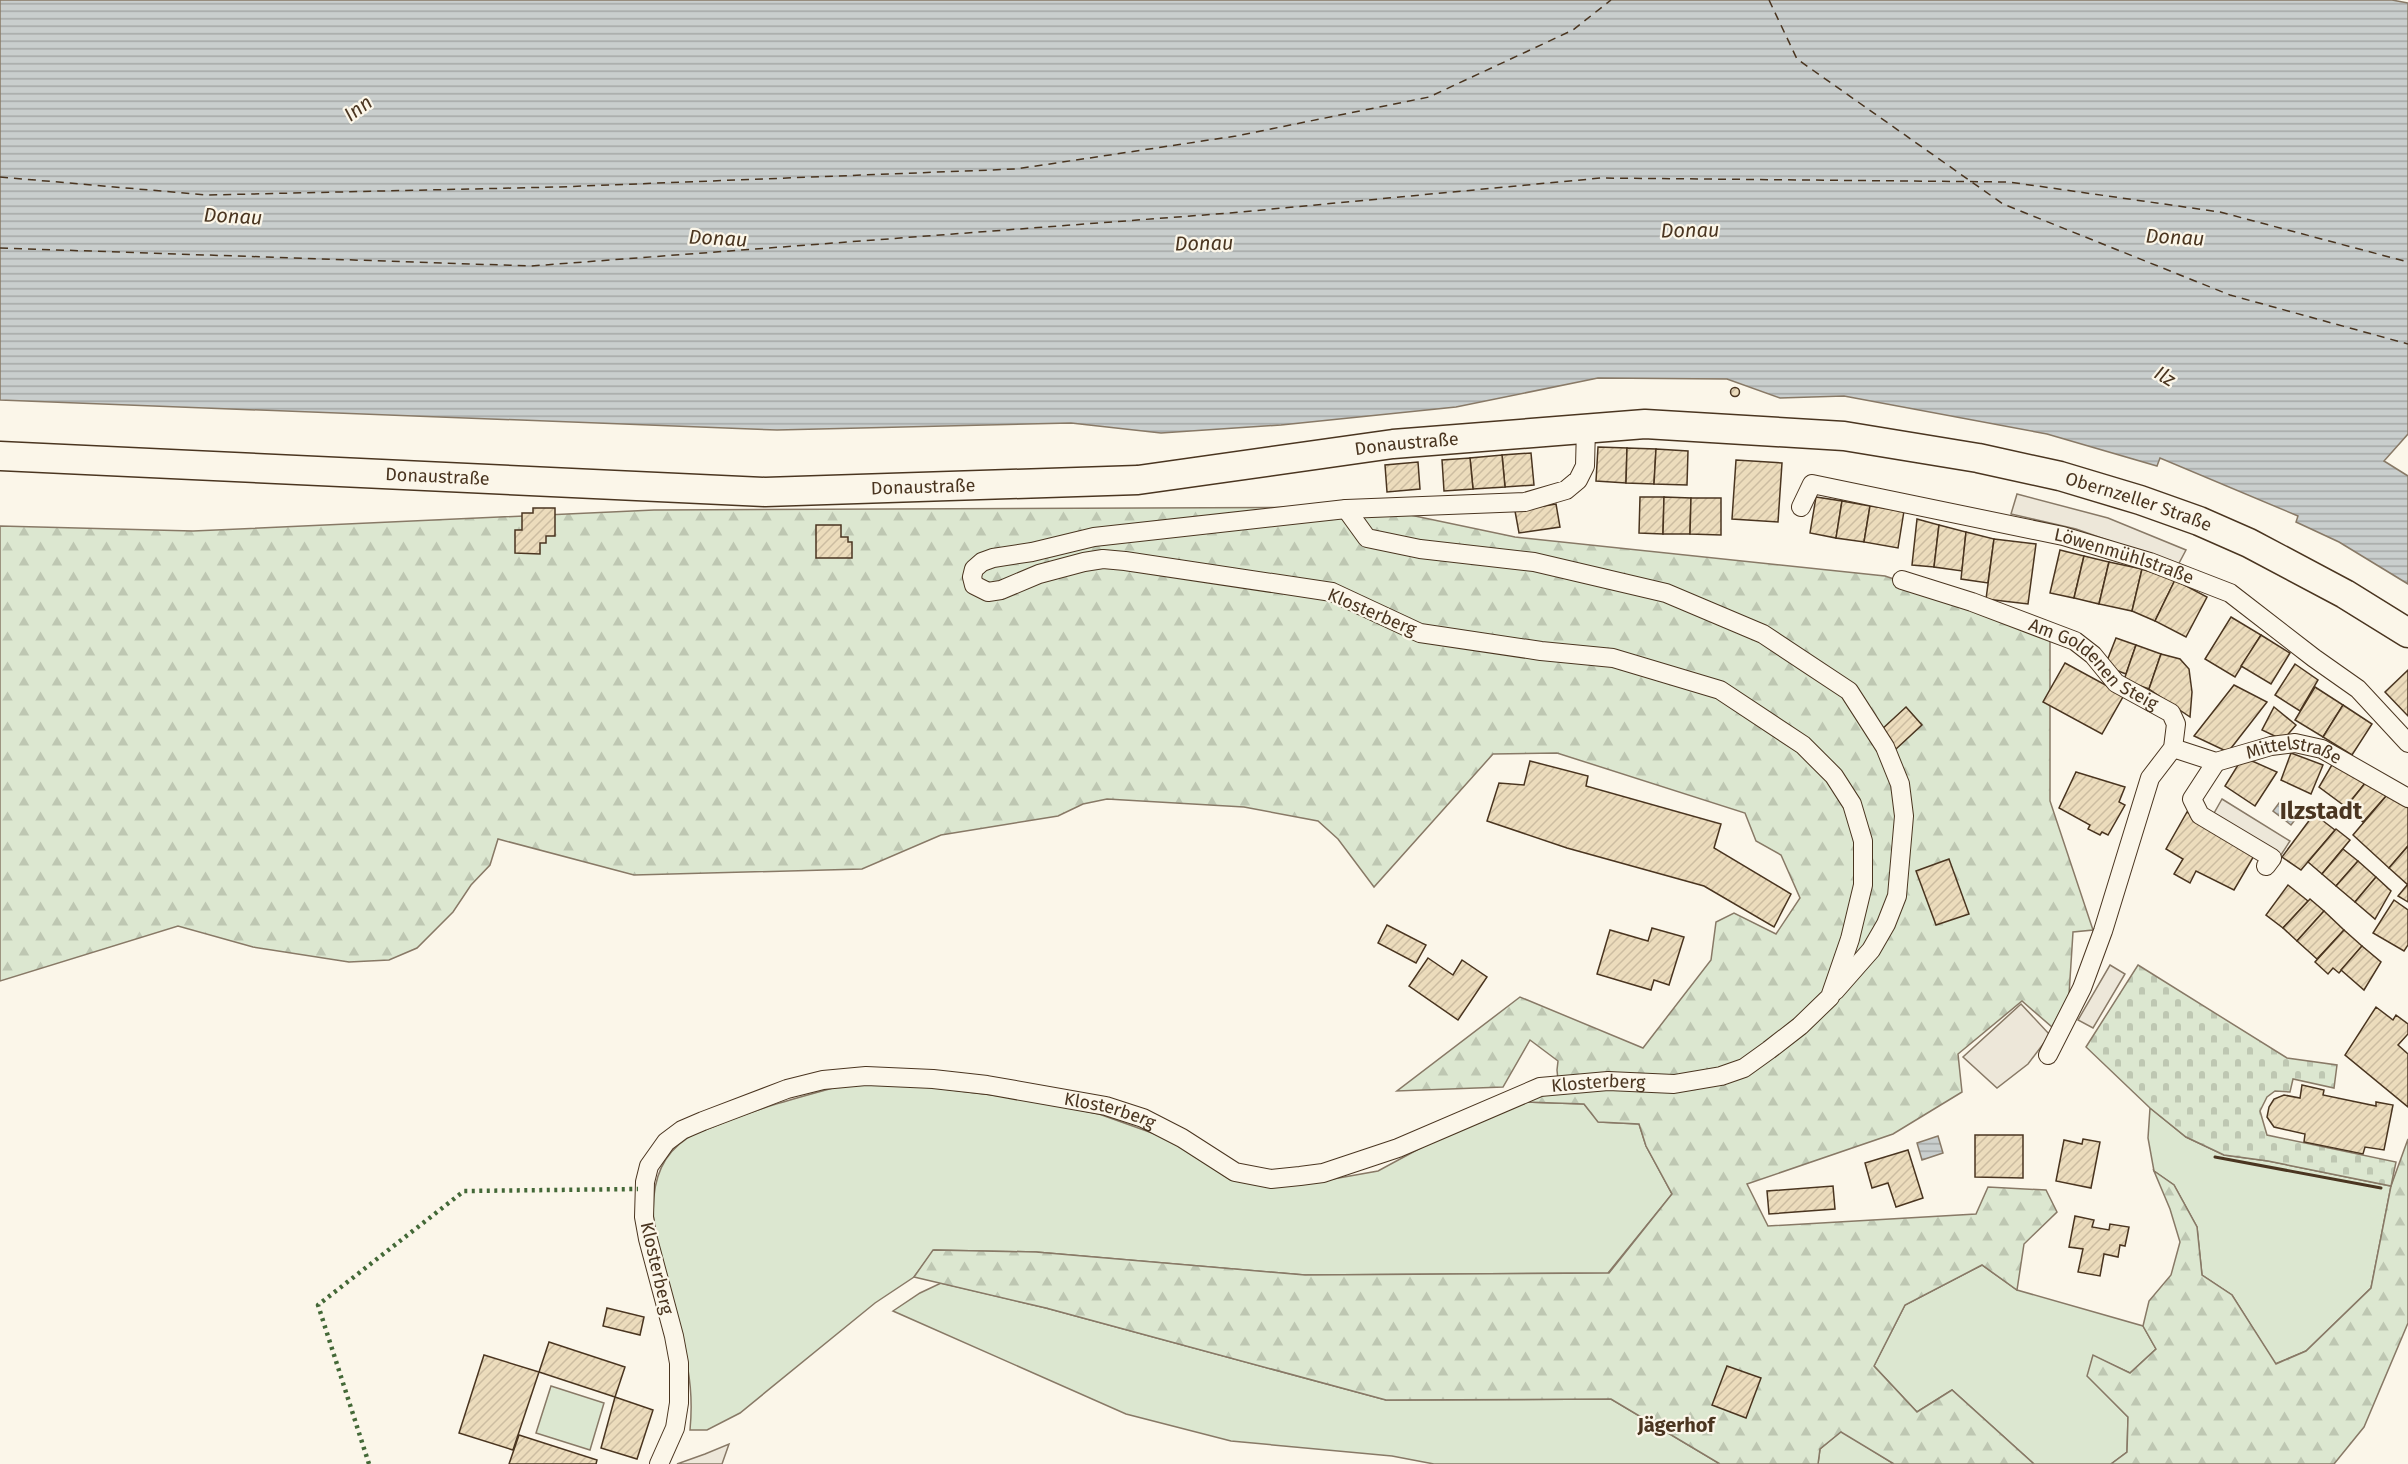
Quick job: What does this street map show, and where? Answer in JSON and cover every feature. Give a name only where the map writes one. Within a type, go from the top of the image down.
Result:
[{"type":"main road","name":"Donaustraße","points":[[0,456],[765,492],[1138,480],[1393,444],[1645,424],[1844,436]]},
{"type":"main road","name":"Obernzeller Straße","points":[[1844,436],[1978,458],[2060,476],[2199,521],[2249,543],[2345,594],[2408,633]]},
{"type":"street","name":"Klosterberg","points":[[1586,428],[1585,466],[1578,480],[1566,490],[1525,502],[1346,509],[1094,537],[1032,552],[993,558],[974,569],[972,577],[974,585],[988,592],[1001,590],[1064,566],[1103,559],[1181,569],[1332,592],[1420,633],[1541,651],[1612,658],[1720,690],[1803,745],[1834,776],[1852,804],[1863,841],[1863,885],[1851,939],[1830,997]]},
{"type":"street","name":"Löwenmühlstraße","points":[[1801,507],[1812,484],[2063,536],[2150,561],[2230,592],[2314,658],[2358,689],[2408,743]]},
{"type":"street","name":"Klosterberg","points":[[663,1457],[675,1428],[679,1403],[679,1363],[648,1239],[644,1209],[645,1182],[649,1166],[666,1143],[682,1130],[787,1089],[823,1080],[866,1076],[933,1079],[1106,1106],[1143,1118],[1182,1138],[1234,1172],[1270,1179],[1323,1173],[1398,1148],[1540,1088],[1608,1080],[1674,1084],[1721,1076],[1744,1068],[1800,1026],[1830,997],[1871,950],[1886,924],[1897,896],[1904,816],[1900,784],[1885,747],[1849,691],[1763,634],[1666,593],[1534,562],[1420,549],[1367,538],[1346,509]]},
{"type":"street","name":"Am Goldenen Steig","points":[[1902,580],[1972,602],[2075,641],[2093,655],[2116,682],[2170,713],[2176,724],[2173,748]]},
{"type":"street","name":"Mittelstraße","points":[[2216,762],[2271,746],[2295,743],[2322,749],[2408,798]]},
{"type":"street","points":[[2048,1055],[2082,988],[2103,931],[2150,778],[2173,748],[2216,762],[2192,799],[2200,815],[2272,858],[2266,866]]},
{"type":"green space","points":[[1372,507],[1515,537],[1885,576],[2050,631],[2050,801],[2093,930],[2073,932],[2069,995],[2052,1027],[2022,1001],[1958,1054],[1962,1092],[1893,1134],[1747,1184],[1768,1226],[1976,1214],[1988,1187],[2046,1190],[2057,1212],[2024,1244],[2017,1290],[1982,1265],[1905,1305],[1874,1366],[1917,1412],[1952,1390],[2034,1464],[1894,1464],[1841,1432],[1820,1449],[1818,1464],[1720,1464],[1611,1399],[1386,1400],[1046,1308],[914,1277],[933,1250],[1036,1252],[1305,1275],[1609,1273],[1672,1194],[1646,1146],[1639,1124],[1598,1122],[1584,1104],[1525,1102],[1559,1090],[1558,1061],[1530,1040],[1503,1087],[1397,1091],[1520,997],[1643,1048],[1711,960],[1716,922],[1734,913],[1776,934],[1800,898],[1781,855],[1756,841],[1745,813],[1557,753],[1493,754],[1374,887],[1338,839],[1318,821],[1244,807],[1107,799],[1083,804],[1058,816],[941,835],[862,869],[634,875],[498,839],[490,865],[471,885],[453,912],[417,948],[389,960],[349,962],[253,947],[178,926],[0,981],[0,526],[193,531],[654,510]]},
{"type":"green space","points":[[2138,965],[2287,1058],[2337,1065],[2334,1088],[2293,1079],[2290,1092],[2275,1091],[2267,1097],[2260,1111],[2267,1135],[2396,1162],[2391,1186],[2268,1161],[2224,1155],[2186,1137],[2150,1108],[2086,1047]]},
{"type":"green space","points":[[855,1082],[904,1084],[1025,1099],[1099,1114],[1169,1139],[1231,1180],[1266,1184],[1316,1182],[1378,1171],[1426,1145],[1525,1102],[1584,1104],[1599,1122],[1639,1124],[1646,1146],[1672,1194],[1608,1273],[1305,1275],[1036,1252],[934,1250],[914,1277],[875,1303],[740,1413],[707,1430],[690,1430],[691,1397],[687,1366],[655,1236],[653,1207],[657,1181],[667,1158],[686,1139],[732,1119]]},
{"type":"green space","points":[[2150,1108],[2186,1137],[2224,1155],[2268,1161],[2391,1186],[2371,1288],[2306,1351],[2275,1364],[2232,1295],[2202,1275],[2197,1227],[2174,1185],[2154,1171],[2148,1138]]},
{"type":"green space","points":[[2408,1139],[2408,1323],[2364,1427],[2334,1464],[2111,1464],[2127,1452],[2128,1417],[2087,1376],[2093,1355],[2130,1373],[2156,1349],[2143,1326],[2149,1301],[2171,1275],[2180,1242],[2170,1209],[2154,1171],[2174,1185],[2197,1227],[2202,1275],[2232,1295],[2276,1364],[2306,1351],[2371,1288],[2391,1186]]},
{"type":"green space","points":[[1982,1265],[2017,1290],[2143,1326],[2156,1349],[2130,1373],[2093,1356],[2088,1376],[2128,1417],[2127,1452],[2111,1464],[2034,1464],[1952,1390],[1917,1412],[1874,1366],[1905,1305]]},
{"type":"green space","points":[[941,1283],[1046,1308],[1386,1400],[1611,1399],[1720,1464],[1434,1464],[1392,1456],[1231,1441],[1126,1414],[893,1311],[920,1293]]},
{"type":"green space","points":[[551,1386],[604,1403],[590,1450],[536,1433]]},
{"type":"green space","points":[[1841,1431],[1894,1464],[1818,1464],[1820,1449]]},
{"type":"shaded area","points":[[2017,494],[2108,518],[2186,550],[2178,565],[2076,529],[2011,514]]},
{"type":"shaded area","points":[[2222,799],[2290,841],[2279,858],[2213,815]]},
{"type":"shaded area","points":[[2110,965],[2125,974],[2093,1028],[2078,1020]]},
{"type":"shaded area","points":[[2021,1004],[2050,1035],[2028,1064],[1997,1088],[1963,1057]]},
{"type":"shaded area","points":[[729,1444],[722,1464],[677,1464],[705,1454]]},
{"type":"water","points":[[0,0],[2392,0],[2408,3],[2408,434],[2384,461],[2408,476],[2408,584],[2339,542],[2296,522],[2298,516],[2160,458],[2157,466],[2047,434],[1844,396],[1780,398],[1727,379],[1598,378],[1456,407],[1281,425],[1161,433],[1071,423],[777,430],[0,400]]},
{"type":"water","points":[[2279,803],[2298,816],[2291,825],[2273,811]]},
{"type":"water","points":[[1938,1136],[1943,1153],[1922,1160],[1917,1143]]},
{"type":"building","points":[[1735,388],[1739,392],[1735,396],[1731,392]]},
{"type":"building","points":[[1598,447],[1627,448],[1626,483],[1596,481]]},
{"type":"building","points":[[1627,448],[1656,449],[1654,484],[1626,483]]},
{"type":"building","points":[[1656,449],[1688,451],[1687,485],[1654,484]]},
{"type":"building","points":[[1531,453],[1534,485],[1505,487],[1502,455]]},
{"type":"building","points":[[1502,455],[1505,487],[1473,489],[1470,458]]},
{"type":"building","points":[[1470,458],[1473,489],[1444,491],[1442,460]]},
{"type":"building","points":[[1736,460],[1782,463],[1778,522],[1732,519]]},
{"type":"building","points":[[1418,462],[1420,489],[1387,492],[1385,465]]},
{"type":"building","points":[[1640,497],[1664,497],[1663,534],[1639,533]]},
{"type":"building","points":[[1664,497],[1691,498],[1690,534],[1663,534]]},
{"type":"building","points":[[1816,497],[1842,501],[1836,538],[1810,533]]},
{"type":"building","points":[[1691,498],[1721,498],[1721,535],[1690,534]]},
{"type":"building","points":[[1842,501],[1870,506],[1864,542],[1836,538]]},
{"type":"building","points":[[1556,504],[1560,527],[1519,533],[1515,511]]},
{"type":"building","points":[[1870,506],[1904,511],[1898,548],[1864,542]]},
{"type":"building","points":[[533,508],[555,508],[555,536],[546,536],[546,543],[540,543],[540,554],[515,553],[515,530],[522,530],[522,513],[533,513]]},
{"type":"building","points":[[1917,519],[1939,525],[1934,567],[1912,565]]},
{"type":"building","points":[[816,525],[841,525],[841,537],[848,537],[848,542],[852,542],[852,558],[816,558]]},
{"type":"building","points":[[1939,525],[1966,532],[1962,571],[1934,567]]},
{"type":"building","points":[[1966,532],[1994,539],[1988,583],[1961,579]]},
{"type":"building","points":[[1994,539],[2036,544],[2028,604],[1986,599]]},
{"type":"building","points":[[2060,550],[2084,556],[2074,598],[2050,593]]},
{"type":"building","points":[[2084,556],[2109,562],[2099,604],[2074,598]]},
{"type":"building","points":[[2109,562],[2142,569],[2132,611],[2099,604]]},
{"type":"building","points":[[2142,569],[2175,580],[2155,621],[2132,611]]},
{"type":"building","points":[[2175,580],[2207,597],[2186,637],[2155,621]]},
{"type":"building","points":[[2231,617],[2261,635],[2235,677],[2205,659]]},
{"type":"building","points":[[2261,635],[2290,653],[2271,684],[2241,666]]},
{"type":"building","points":[[2116,638],[2136,645],[2126,674],[2105,666]]},
{"type":"building","points":[[2136,645],[2161,654],[2149,689],[2124,680]]},
{"type":"building","points":[[2161,654],[2180,659],[2189,669],[2192,692],[2190,717],[2149,689]]},
{"type":"building","points":[[2065,663],[2124,695],[2102,734],[2043,702]]},
{"type":"building","points":[[2295,664],[2318,680],[2300,711],[2275,695]]},
{"type":"building","points":[[2408,670],[2408,716],[2385,692]]},
{"type":"building","points":[[2234,685],[2267,702],[2228,752],[2194,736]]},
{"type":"building","points":[[2315,687],[2343,705],[2323,737],[2295,720]]},
{"type":"building","points":[[2343,705],[2372,724],[2352,755],[2323,737]]},
{"type":"building","points":[[1906,707],[1922,725],[1896,749],[1880,731]]},
{"type":"building","points":[[2274,707],[2296,725],[2283,740],[2262,730]]},
{"type":"building","points":[[2291,753],[2323,765],[2311,794],[2281,780]]},
{"type":"building","points":[[2243,757],[2277,772],[2255,806],[2225,786]]},
{"type":"building","points":[[1530,761],[1588,776],[1586,786],[1721,824],[1714,848],[1791,894],[1774,927],[1704,886],[1567,848],[1487,821],[1499,783],[1524,785]]},
{"type":"building","points":[[2333,763],[2366,782],[2346,807],[2319,787]]},
{"type":"building","points":[[2076,772],[2125,787],[2119,802],[2125,805],[2108,835],[2102,832],[2100,835],[2088,829],[2090,825],[2059,808]]},
{"type":"building","points":[[2366,782],[2387,795],[2363,822],[2346,807]]},
{"type":"building","points":[[2387,795],[2408,808],[2408,846],[2389,868],[2353,835]]},
{"type":"building","points":[[2187,812],[2255,854],[2234,890],[2196,871],[2190,883],[2174,874],[2183,859],[2166,849]]},
{"type":"building","points":[[2314,814],[2335,830],[2301,870],[2282,857]]},
{"type":"building","points":[[2336,829],[2350,840],[2322,874],[2308,862]]},
{"type":"building","points":[[2408,846],[2408,885],[2389,868]]},
{"type":"building","points":[[2343,849],[2358,861],[2336,886],[2322,874]]},
{"type":"building","points":[[1949,859],[1969,914],[1936,925],[1916,871]]},
{"type":"building","points":[[2358,861],[2376,877],[2355,902],[2336,886]]},
{"type":"building","points":[[2376,877],[2391,891],[2375,919],[2355,902]]},
{"type":"building","points":[[2408,884],[2408,902],[2398,896]]},
{"type":"building","points":[[2288,885],[2308,901],[2283,928],[2266,915]]},
{"type":"building","points":[[2310,899],[2324,911],[2297,941],[2283,928]]},
{"type":"building","points":[[2394,900],[2408,910],[2408,945],[2404,951],[2373,933]]},
{"type":"building","points":[[2324,911],[2344,930],[2317,959],[2297,941]]},
{"type":"building","points":[[1387,925],[1426,945],[1416,963],[1378,943]]},
{"type":"building","points":[[1652,928],[1684,937],[1669,985],[1654,980],[1651,990],[1597,974],[1610,930],[1648,941]]},
{"type":"building","points":[[2344,930],[2362,946],[2339,973],[2333,968],[2328,974],[2315,962]]},
{"type":"building","points":[[2362,946],[2381,962],[2364,990],[2341,970]]},
{"type":"building","points":[[1428,958],[1453,975],[1462,960],[1487,977],[1458,1020],[1409,986]]},
{"type":"building","points":[[2376,1007],[2393,1020],[2396,1015],[2408,1024],[2408,1034],[2398,1045],[2408,1054],[2408,1107],[2345,1055]]},
{"type":"building","points":[[2302,1085],[2324,1090],[2323,1095],[2376,1106],[2376,1102],[2393,1105],[2384,1150],[2365,1147],[2363,1154],[2304,1142],[2305,1134],[2274,1127],[2267,1117],[2274,1099],[2284,1095],[2300,1098]]},
{"type":"building","points":[[1975,1135],[2023,1135],[2023,1178],[1975,1177]]},
{"type":"building","points":[[2083,1139],[2100,1142],[2091,1188],[2056,1181],[2064,1140],[2082,1144]]},
{"type":"building","points":[[1908,1150],[1923,1198],[1896,1207],[1888,1183],[1872,1188],[1865,1163]]},
{"type":"building","points":[[1833,1186],[1835,1209],[1769,1214],[1767,1191]]},
{"type":"building","points":[[2075,1216],[2094,1220],[2092,1227],[2109,1230],[2110,1224],[2129,1227],[2125,1246],[2120,1245],[2118,1257],[2104,1254],[2100,1276],[2078,1272],[2083,1249],[2069,1247]]},
{"type":"building","points":[[607,1308],[644,1317],[640,1335],[603,1326]]},
{"type":"building","points":[[549,1342],[625,1367],[615,1397],[539,1372]]},
{"type":"building","points":[[484,1355],[539,1372],[513,1450],[459,1433]]},
{"type":"building","points":[[1727,1366],[1761,1378],[1746,1418],[1712,1405]]},
{"type":"building","points":[[615,1397],[653,1410],[637,1459],[601,1448]]},
{"type":"building","points":[[519,1435],[597,1460],[596,1464],[509,1464]]},
{"type":"ferry route","points":[[0,177],[207,195],[558,187],[1016,169],[1236,136],[1429,97],[1573,30],[1611,0]]},
{"type":"ferry route","points":[[1769,0],[1797,59],[2003,204],[2230,295],[2408,344]]},
{"type":"ferry route","points":[[0,248],[531,266],[1230,213],[1601,178],[2009,182],[2220,212],[2408,262]]},
{"type":"hedge","points":[[369,1464],[318,1305],[464,1191],[638,1189]]},
{"type":"wall","points":[[2215,1157],[2381,1188]]},
{"type":"district","name":"Ilzstadt","points":[[2321,811]]},
{"type":"district","name":"Jägerhof","points":[[1676,1425]]},
{"type":"water label","name":"Inn","points":[[358,108]]},
{"type":"water label","name":"Donau","points":[[233,216]]},
{"type":"water label","name":"Donau","points":[[1690,230]]},
{"type":"water label","name":"Donau","points":[[2175,237]]},
{"type":"water label","name":"Donau","points":[[718,238]]},
{"type":"water label","name":"Donau","points":[[1204,243]]},
{"type":"water label","name":"Ilz","points":[[2165,376]]}]
